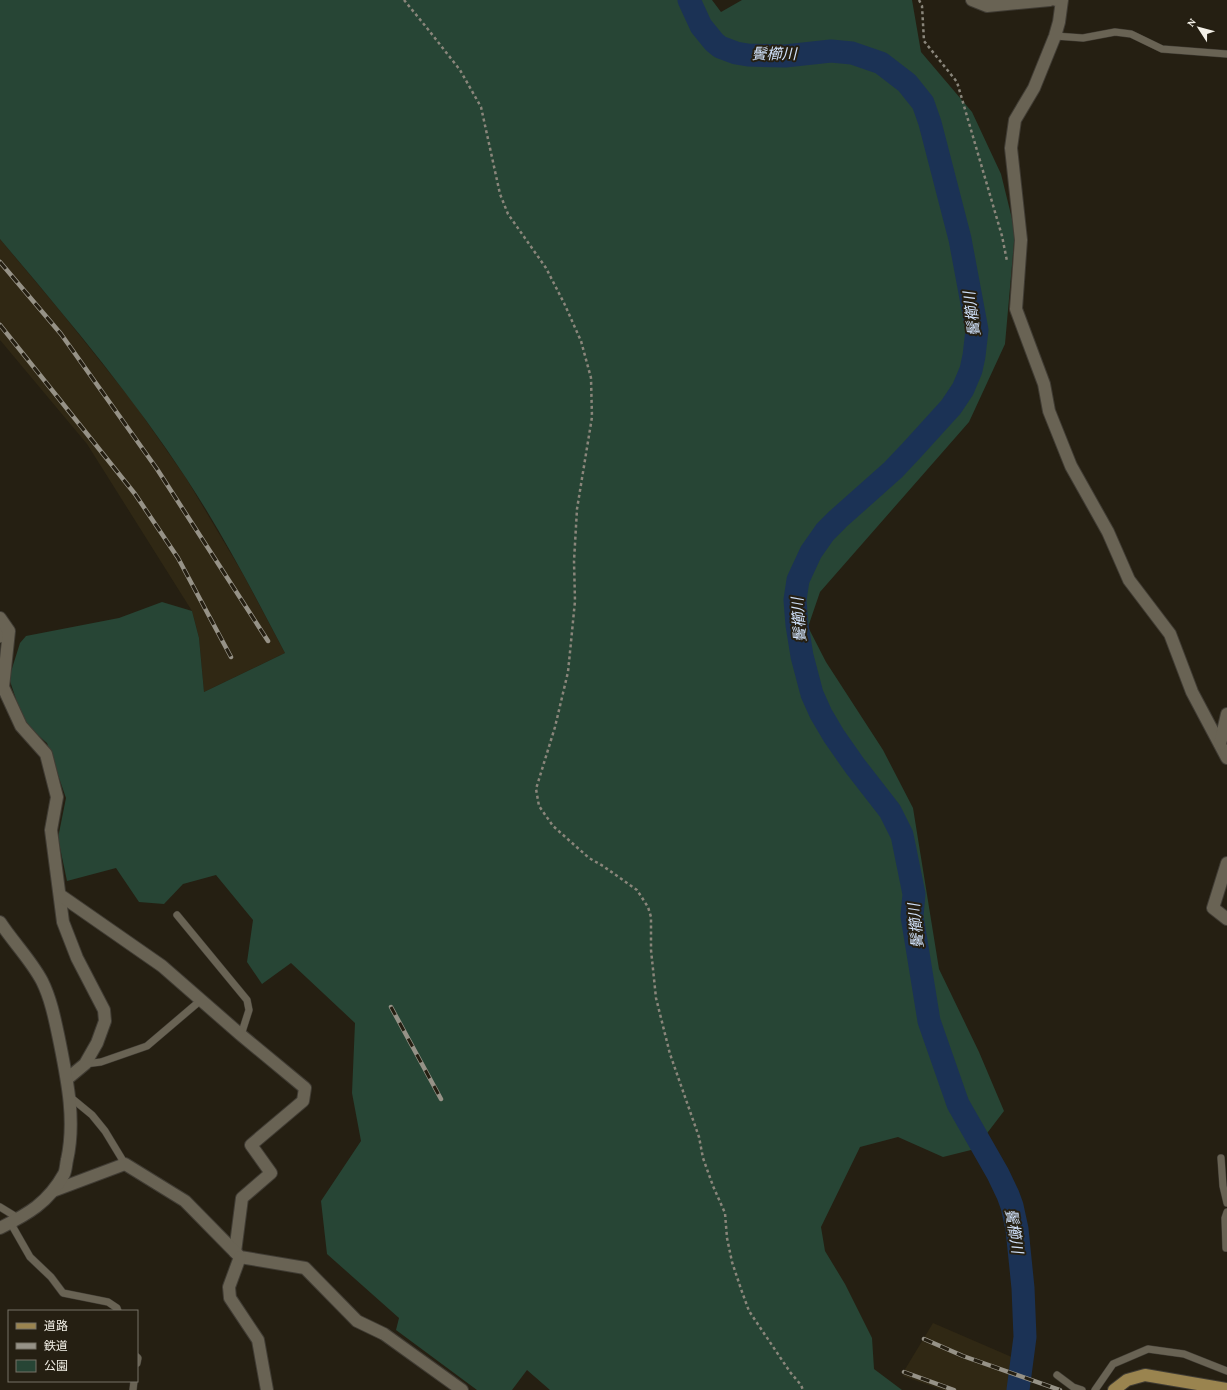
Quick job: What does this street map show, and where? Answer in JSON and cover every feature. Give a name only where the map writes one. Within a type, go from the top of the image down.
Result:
[{"type":"main road","points":[[1114,1390],[1126,1380],[1145,1375],[1227,1389]]},
{"type":"street","points":[[972,0],[987,6],[1050,0]]},
{"type":"street","points":[[1056,0],[1062,0],[1059,22],[1055,36],[1034,88],[1015,120],[1011,148],[1021,240],[1016,309],[1044,384],[1049,411],[1071,466],[1108,532],[1129,580],[1170,634],[1192,692],[1227,758]]},
{"type":"street","points":[[3,622],[9,631],[3,687],[21,726],[46,754],[57,797],[51,830],[63,922],[77,958],[104,1010],[105,1021],[97,1043],[85,1064],[67,1079]]},
{"type":"street","points":[[1220,744],[1227,714]]},
{"type":"street","points":[[1227,862],[1213,908],[1227,920]]},
{"type":"street","points":[[60,895],[162,966],[305,1088],[304,1101],[251,1145],[271,1173],[242,1198],[237,1254],[228,1287],[230,1298],[258,1340],[267,1390]]},
{"type":"street","points":[[0,922],[42,982],[54,1015],[67,1079],[71,1128],[65,1172],[53,1191],[38,1206],[9,1223]]},
{"type":"street","points":[[53,1191],[126,1164],[185,1201],[237,1254],[305,1268],[357,1321],[384,1334],[462,1390]]},
{"type":"lane","points":[[1055,36],[1083,38],[1115,32],[1131,34],[1162,49],[1227,54]]},
{"type":"lane","points":[[0,639],[3,622]]},
{"type":"lane","points":[[177,915],[247,1000],[249,1010],[242,1035]]},
{"type":"lane","points":[[85,1064],[101,1062],[147,1046],[201,1000]]},
{"type":"lane","points":[[69,1096],[92,1115],[105,1131],[126,1164]]},
{"type":"lane","points":[[1221,1158],[1223,1186],[1227,1204]]},
{"type":"lane","points":[[0,1207],[30,1257],[51,1278],[63,1293],[108,1302],[118,1310]]},
{"type":"lane","points":[[1226,1248],[1225,1218],[1227,1212]]},
{"type":"lane","points":[[1095,1390],[1113,1364],[1148,1349],[1184,1354],[1227,1371]]},
{"type":"lane","points":[[1057,1375],[1073,1387],[1082,1390]]},
{"type":"path","points":[[404,0],[428,28],[460,70],[481,107],[500,194],[508,214],[546,268],[564,303],[581,341],[591,378],[592,417],[576,509],[574,560],[575,601],[572,642],[568,672],[555,727],[536,789],[539,806],[553,826],[589,858],[604,866],[637,890],[648,907],[651,917],[651,950],[656,998],[668,1047],[699,1137],[705,1165],[725,1213],[727,1238],[732,1262],[749,1311],[803,1390]]},
{"type":"path","points":[[919,0],[922,6],[924,41],[956,82],[1002,236],[1008,265]]},
{"type":"shaded area","points":[[0,239],[133,402],[186,478],[243,574],[285,653],[204,692],[199,638],[192,611],[87,444],[0,340]]},
{"type":"shaded area","points":[[933,1323],[1028,1364],[1019,1390],[943,1390],[903,1376],[904,1371]]},
{"type":"green space","points":[[0,0],[712,0],[721,12],[742,0],[912,0],[921,52],[972,112],[1001,174],[1015,231],[1005,344],[969,422],[820,592],[808,627],[826,662],[883,750],[913,808],[939,969],[979,1052],[1004,1111],[975,1149],[943,1157],[898,1137],[860,1147],[821,1227],[825,1251],[845,1284],[872,1338],[874,1369],[902,1390],[550,1390],[527,1370],[512,1390],[477,1390],[396,1330],[399,1318],[327,1254],[321,1201],[361,1141],[352,1093],[355,1023],[291,963],[262,984],[247,962],[253,920],[216,875],[183,884],[164,904],[139,902],[116,868],[67,881],[58,838],[66,798],[47,743],[24,723],[9,678],[20,643],[26,636],[119,618],[162,602],[192,611],[199,638],[204,692],[285,653],[250,586],[200,499],[165,447],[97,356],[0,239]]},
{"type":"waterway","name":"鬢櫛川","points":[[689,0],[701,26],[720,47],[736,53],[748,55],[785,56],[831,51],[852,53],[881,63],[907,83],[923,103],[930,123],[960,239],[977,330],[971,370],[963,389],[951,407],[893,470],[825,532],[811,552],[798,580],[795,600],[802,656],[812,694],[821,714],[855,766],[890,811],[902,835],[914,894],[912,916],[929,1021],[958,1104],[998,1174],[1012,1206],[1017,1229],[1023,1288],[1025,1337],[1018,1390]]},
{"type":"railway","points":[[0,262],[61,334],[157,469],[268,641]]},
{"type":"railway","points":[[0,325],[135,494],[178,558],[231,657]]},
{"type":"railway","points":[[391,1007],[441,1099]]},
{"type":"railway","points":[[924,1339],[963,1356],[1060,1390]]},
{"type":"railway","points":[[904,1372],[954,1390]]}]
